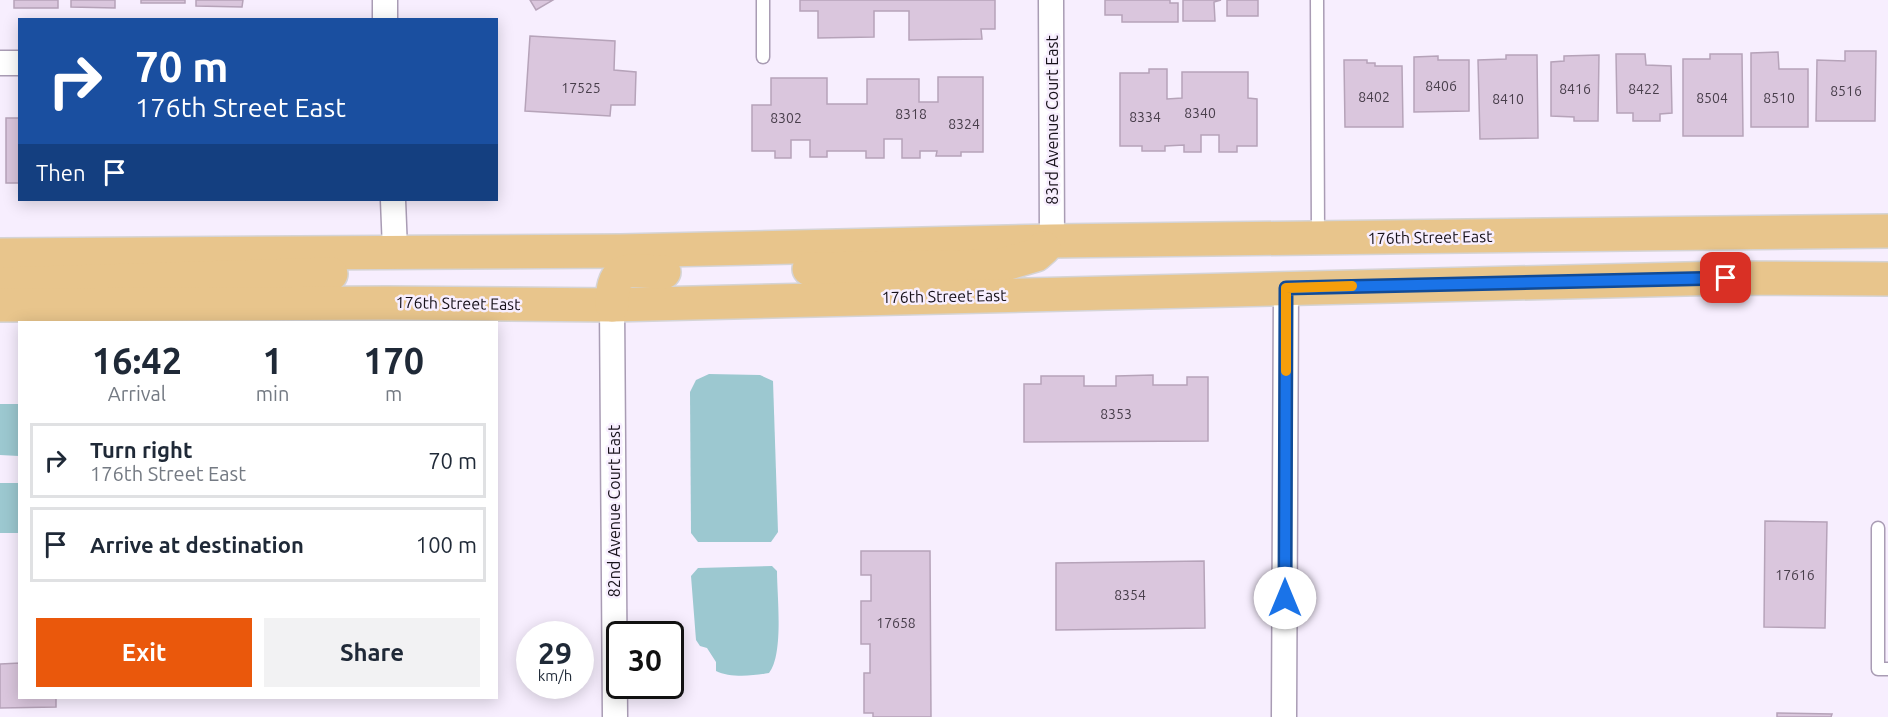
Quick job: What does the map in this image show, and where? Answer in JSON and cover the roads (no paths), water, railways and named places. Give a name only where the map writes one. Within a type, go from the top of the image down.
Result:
[{"type":"main road","name":"176th Street East","points":[[0,255],[395,250],[620,251],[1052,241],[1888,231]]},
{"type":"main road","points":[[612,305],[613,283],[616,276],[623,273],[998,266],[1036,255],[1052,241]]},
{"type":"main road","points":[[0,284],[373,273],[387,264],[395,250]]},
{"type":"main road","points":[[1726,278],[1762,261],[1888,259]]},
{"type":"main road","name":"176th Street East","points":[[0,305],[387,303],[612,305],[1726,278],[1888,279]]},
{"type":"street","points":[[385,0],[385,18]]},
{"type":"street","name":"83rd Avenue Court East","points":[[1051,0],[1052,241]]},
{"type":"street","points":[[0,63],[18,63]]},
{"type":"street","points":[[393,201],[395,250]]},
{"type":"street","points":[[1284,717],[1286,288]]},
{"type":"street","name":"82nd Avenue Court East","points":[[612,305],[615,717]]},
{"type":"lane","points":[[763,0],[763,57]]},
{"type":"lane","points":[[1317,0],[1318,238]]},
{"type":"lane","points":[[1878,528],[1878,669],[1888,669]]},
{"type":"water","points":[[709,374],[760,375],[773,381],[778,532],[771,542],[698,542],[691,533],[690,392],[696,380]]},
{"type":"water","points":[[0,404],[18,404],[18,456],[0,455]]},
{"type":"water","points":[[0,483],[18,483],[18,533],[0,533]]},
{"type":"water","points":[[772,566],[777,571],[779,624],[774,664],[769,673],[749,676],[735,676],[716,671],[716,662],[707,648],[700,646],[696,640],[691,576],[698,568]]}]
